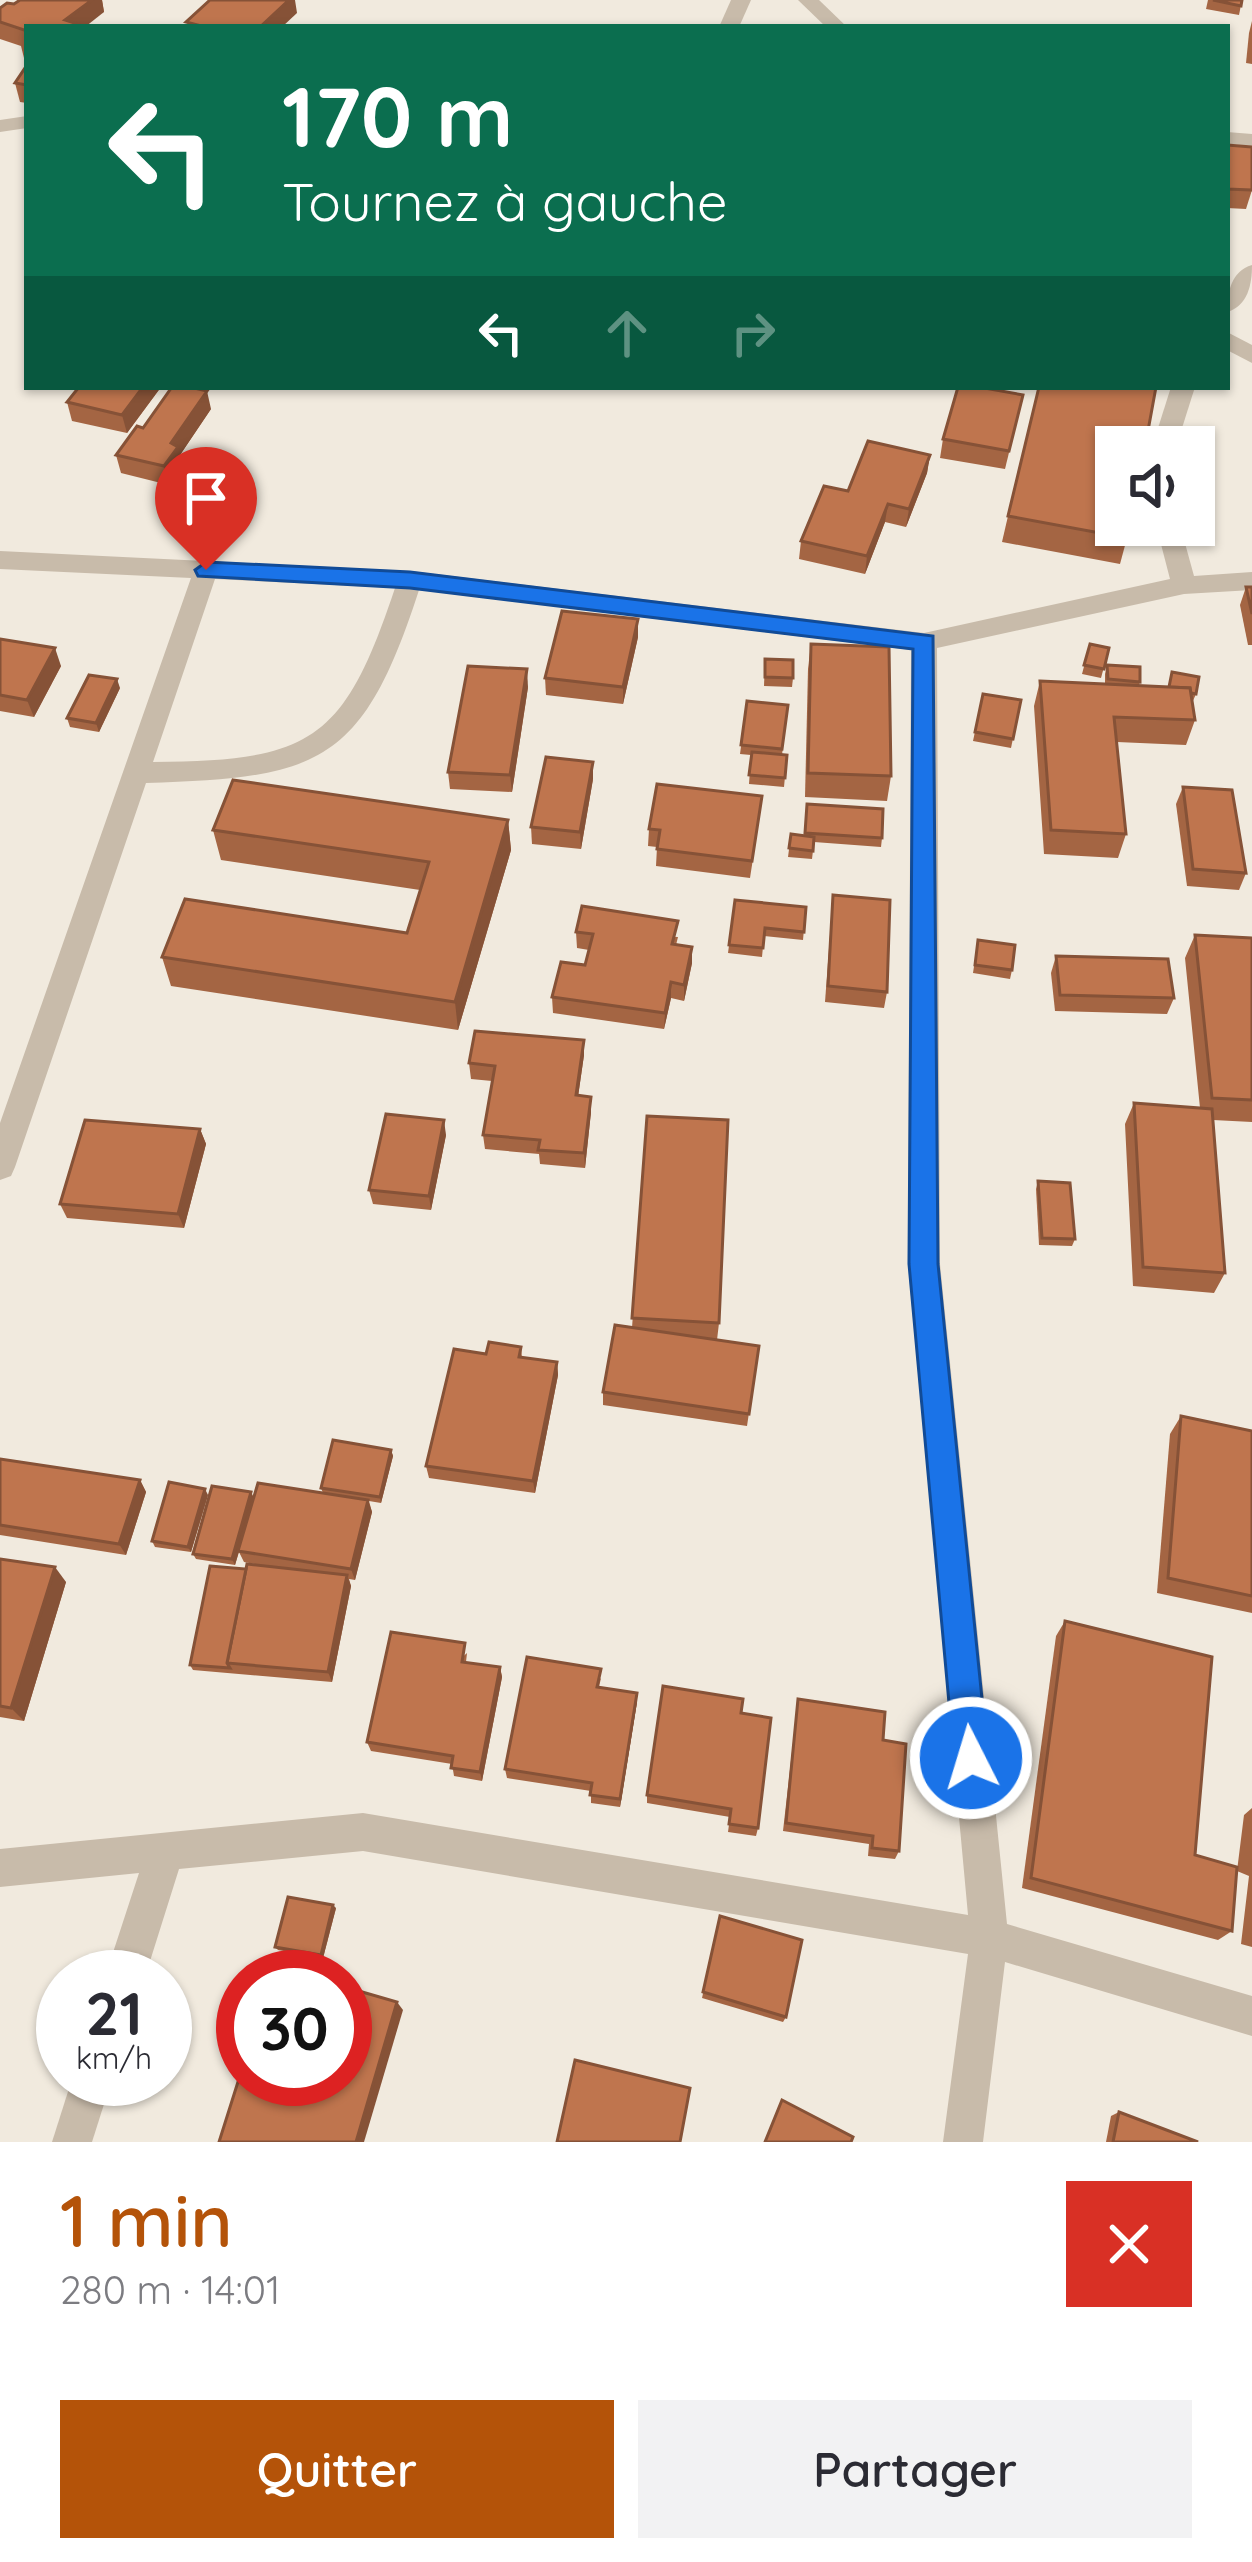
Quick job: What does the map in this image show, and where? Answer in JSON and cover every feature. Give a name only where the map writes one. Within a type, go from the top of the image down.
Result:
[{"type":"street","points":[[808,0],[835,24]]},
{"type":"street","points":[[1230,301],[1252,272]]},
{"type":"street","points":[[1171,426],[1182,390]]},
{"type":"street","points":[[1174,546],[1184,585]]},
{"type":"street","points":[[0,560],[410,580],[924,642],[1184,585],[1252,581]]},
{"type":"street","points":[[0,1167],[206,570]]},
{"type":"street","points":[[139,773],[262,767],[322,742],[358,707],[383,662],[410,580]]},
{"type":"street","points":[[924,642],[924,1264],[988,1938],[963,2142]]},
{"type":"street","points":[[0,1868],[363,1832],[988,1938],[1252,2016]]},
{"type":"street","points":[[134,1950],[165,1852]]},
{"type":"street","points":[[72,2142],[83,2106]]},
{"type":"building","points":[[20,0],[92,0],[65,20],[78,24],[24,24],[24,30],[0,22],[0,8]]},
{"type":"building","points":[[210,0],[289,0],[263,24],[186,22]]},
{"type":"building","points":[[1230,145],[1252,147],[1252,190],[1230,189]]},
{"type":"building","points":[[77,390],[141,390],[122,415],[67,402]]},
{"type":"building","points":[[170,390],[207,391],[171,443],[178,447],[164,466],[116,455],[137,426],[143,428]]},
{"type":"building","points":[[957,390],[1023,395],[1009,451],[943,439]]},
{"type":"building","points":[[1038,390],[1155,390],[1149,426],[1095,426],[1095,532],[1008,516]]},
{"type":"building","points":[[868,441],[930,455],[909,509],[888,504],[867,556],[801,541],[824,486],[848,491]]},
{"type":"building","points":[[562,611],[638,619],[623,687],[545,678]]},
{"type":"building","points":[[0,639],[55,648],[27,700],[0,695]]},
{"type":"building","points":[[811,644],[889,647],[891,776],[808,773]]},
{"type":"building","points":[[1090,644],[1109,648],[1104,669],[1084,665]]},
{"type":"building","points":[[765,659],[793,660],[793,678],[765,677]]},
{"type":"building","points":[[1107,665],[1140,667],[1140,682],[1108,679]]},
{"type":"building","points":[[468,666],[527,669],[510,775],[448,772]]},
{"type":"building","points":[[1172,672],[1199,677],[1196,694],[1190,688],[1169,687]]},
{"type":"building","points":[[89,675],[117,679],[96,723],[67,718]]},
{"type":"building","points":[[1040,681],[1190,688],[1195,720],[1114,717],[1126,834],[1051,830]]},
{"type":"building","points":[[983,694],[1021,700],[1013,739],[975,732]]},
{"type":"building","points":[[747,701],[788,705],[782,749],[741,745]]},
{"type":"building","points":[[752,752],[787,755],[785,778],[749,775]]},
{"type":"building","points":[[546,757],[593,762],[580,832],[531,827]]},
{"type":"building","points":[[233,780],[508,820],[455,1002],[162,957],[185,899],[407,933],[429,862],[213,830]]},
{"type":"building","points":[[657,784],[762,796],[752,861],[657,849],[660,830],[649,829]]},
{"type":"building","points":[[1183,787],[1232,790],[1246,873],[1193,869]]},
{"type":"building","points":[[807,804],[883,809],[882,838],[805,833]]},
{"type":"building","points":[[791,834],[814,837],[813,851],[789,848]]},
{"type":"building","points":[[833,895],[890,900],[887,992],[828,986]]},
{"type":"building","points":[[735,900],[806,907],[804,932],[765,928],[763,948],[729,945]]},
{"type":"building","points":[[582,906],[678,921],[672,944],[692,947],[684,985],[671,982],[665,1013],[552,997],[561,962],[585,965],[593,934],[576,932]]},
{"type":"building","points":[[1195,935],[1252,938],[1252,1100],[1212,1098]]},
{"type":"building","points":[[978,940],[1015,945],[1012,970],[975,965]]},
{"type":"building","points":[[1056,956],[1168,959],[1174,998],[1060,995]]},
{"type":"building","points":[[475,1031],[584,1040],[576,1095],[591,1097],[584,1153],[538,1150],[540,1140],[483,1135],[495,1066],[469,1063]]},
{"type":"building","points":[[1134,1103],[1212,1109],[1225,1273],[1143,1267]]},
{"type":"building","points":[[386,1114],[444,1120],[429,1196],[369,1190]]},
{"type":"building","points":[[647,1116],[728,1120],[719,1323],[632,1318]]},
{"type":"building","points":[[85,1120],[200,1129],[178,1214],[60,1204]]},
{"type":"building","points":[[1038,1181],[1070,1183],[1075,1239],[1042,1238]]},
{"type":"building","points":[[615,1325],[759,1346],[749,1414],[603,1392]]},
{"type":"building","points":[[489,1342],[521,1347],[519,1357],[557,1362],[533,1481],[426,1466],[454,1349],[486,1354]]},
{"type":"building","points":[[1181,1416],[1252,1431],[1252,1596],[1168,1578]]},
{"type":"building","points":[[333,1440],[391,1450],[380,1497],[321,1488]]},
{"type":"building","points":[[0,1459],[140,1480],[119,1544],[0,1525]]},
{"type":"building","points":[[169,1482],[205,1489],[188,1547],[152,1541]]},
{"type":"building","points":[[258,1483],[368,1500],[351,1569],[238,1551]]},
{"type":"building","points":[[212,1486],[251,1492],[232,1559],[193,1554]]},
{"type":"building","points":[[0,1559],[55,1567],[11,1708],[0,1706]]},
{"type":"building","points":[[247,1564],[347,1575],[328,1672],[227,1663]]},
{"type":"building","points":[[210,1566],[246,1569],[227,1663],[230,1668],[190,1665]]},
{"type":"building","points":[[1065,1621],[1212,1657],[1195,1855],[1237,1867],[1232,1931],[1031,1878]]},
{"type":"building","points":[[391,1632],[465,1643],[462,1662],[500,1667],[480,1772],[451,1768],[453,1756],[367,1742]]},
{"type":"building","points":[[527,1657],[601,1669],[597,1687],[637,1693],[620,1799],[590,1795],[592,1783],[505,1769]]},
{"type":"building","points":[[663,1686],[743,1699],[741,1713],[771,1718],[758,1828],[729,1824],[731,1809],[647,1795]]},
{"type":"building","points":[[798,1699],[885,1712],[883,1740],[906,1744],[899,1851],[872,1848],[873,1836],[786,1823]]},
{"type":"building","points":[[288,1897],[333,1905],[322,1950],[275,1947]]},
{"type":"building","points":[[720,1916],[802,1940],[786,2017],[703,1992]]},
{"type":"building","points":[[372,1995],[397,2002],[372,2087]]},
{"type":"building","points":[[575,2060],[690,2088],[680,2142],[557,2142]]},
{"type":"building","points":[[782,2100],[853,2137],[851,2142],[765,2142]]},
{"type":"building","points":[[230,2106],[367,2106],[356,2142],[219,2142]]},
{"type":"building","points":[[1119,2112],[1198,2142],[1113,2142]]},
{"type":"route","points":[[206,570],[410,580],[924,642],[924,1264],[971,1758]]}]
